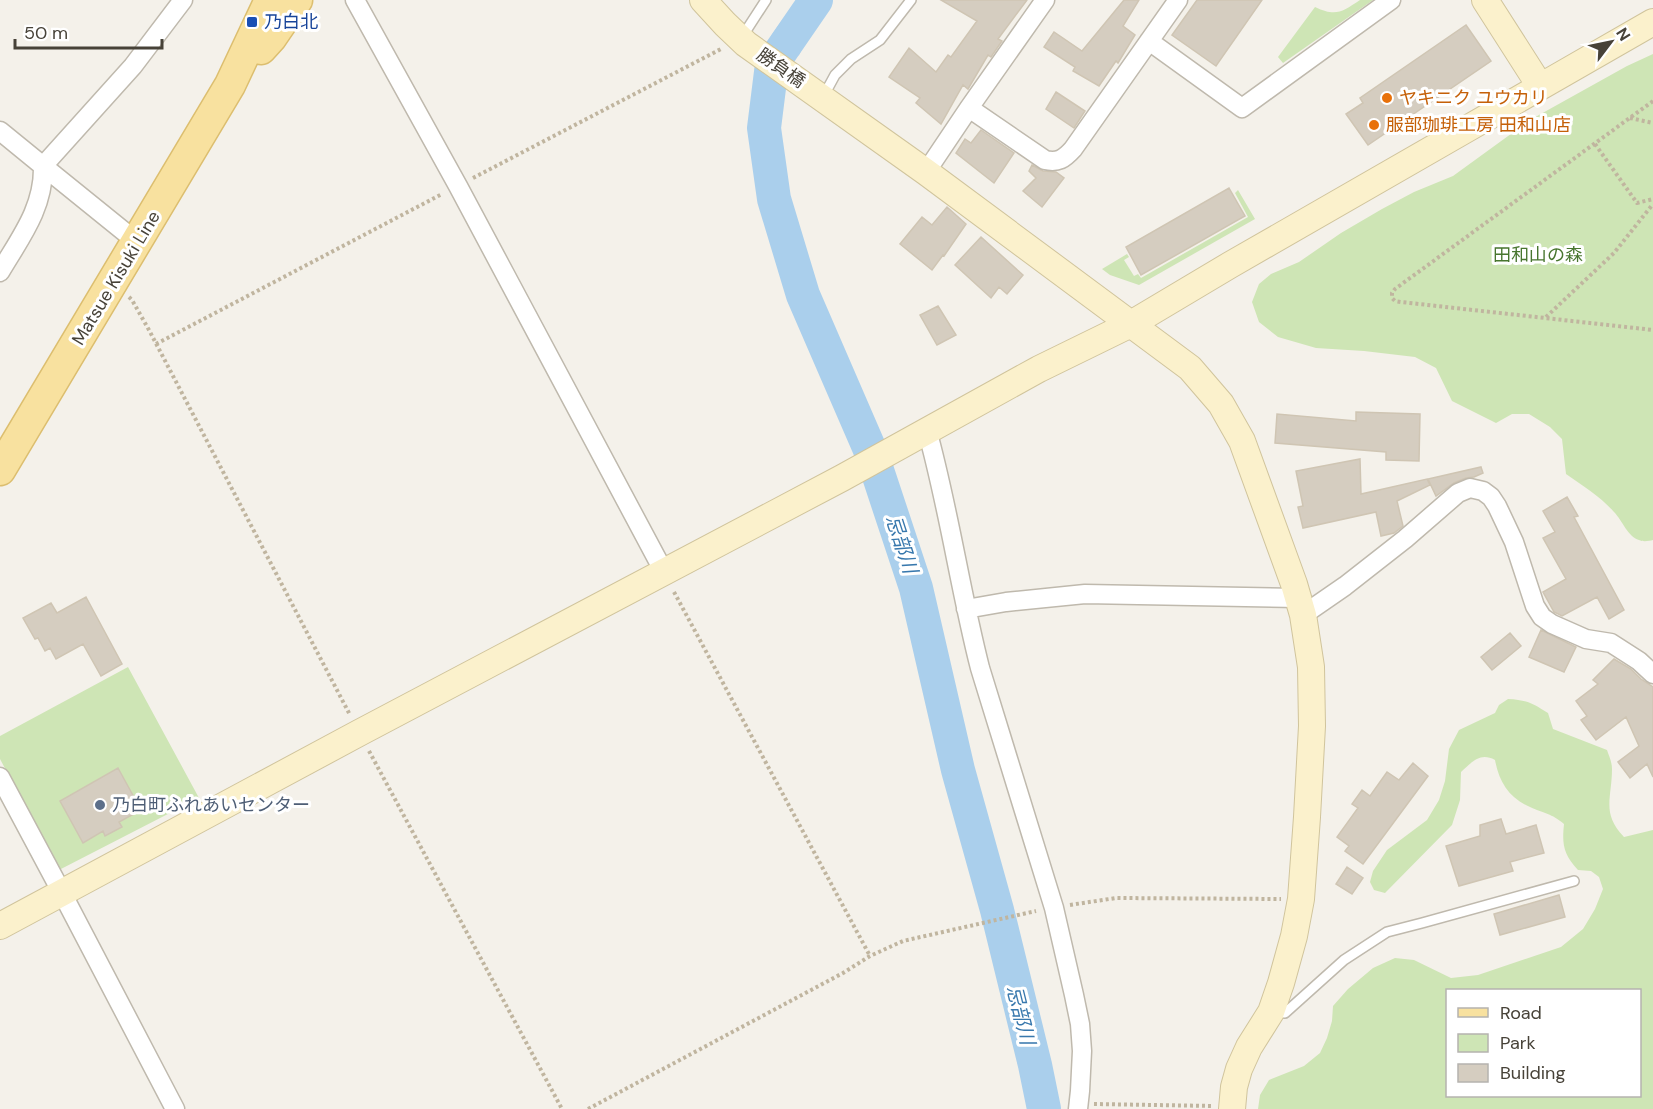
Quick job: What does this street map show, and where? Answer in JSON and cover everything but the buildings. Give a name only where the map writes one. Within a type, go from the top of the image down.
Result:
[{"type":"main road","name":"Matsue Kisuki Line","points":[[0,470],[230,85],[270,0]]},
{"type":"main road","name":"Matsue Kisuki Line","points":[[230,85],[271,38],[297,0]]},
{"type":"street","points":[[0,272],[39,202],[43,166],[133,66],[183,0]]},
{"type":"street","points":[[355,0],[458,186],[664,572]]},
{"type":"street","name":"勝負橋","points":[[703,0],[744,41],[926,172],[1190,368],[1221,404],[1242,441],[1300,607],[1311,667],[1312,726],[1301,899],[1292,945],[1271,1012],[1249,1047],[1239,1069],[1227,1108]]},
{"type":"street","points":[[926,172],[1045,0]]},
{"type":"street","points":[[969,108],[1044,160],[1059,161],[1066,157],[1073,148],[1178,0]]},
{"type":"street","points":[[1149,41],[1242,108],[1391,0]]},
{"type":"street","points":[[1485,0],[1540,86]]},
{"type":"street","points":[[0,926],[842,478],[1039,369],[1131,324],[1653,22]]},
{"type":"street","points":[[0,131],[138,242]]},
{"type":"street","points":[[924,432],[936,464],[980,668],[1053,908],[1080,1024],[1082,1051],[1078,1106]]},
{"type":"street","points":[[966,609],[1006,602],[1085,594],[1300,607],[1345,586],[1458,493],[1470,488],[1483,491],[1497,506],[1514,542],[1535,606],[1542,617],[1586,639],[1611,643],[1639,661],[1653,674]]},
{"type":"street","points":[[0,777],[175,1109]]},
{"type":"lane","points":[[744,41],[766,0]]},
{"type":"lane","points":[[819,95],[851,59],[880,40],[911,0]]},
{"type":"lane","points":[[1271,1012],[1285,1013],[1344,960],[1387,932],[1574,881]]},
{"type":"path","points":[[1653,101],[1392,293],[1392,298],[1401,302],[1653,330]]},
{"type":"path","points":[[1630,118],[1653,123]]},
{"type":"path","points":[[1595,144],[1637,203],[1653,199]]},
{"type":"path","points":[[1546,317],[1614,253],[1653,204]]},
{"type":"path","points":[[112,284],[132,300],[359,733],[562,1109]]},
{"type":"path","points":[[664,572],[870,956]]},
{"type":"path","points":[[588,1109],[843,973],[870,956],[903,941],[1053,908],[1116,898],[1301,899]]},
{"type":"path","points":[[1078,1106],[1227,1108]]},
{"type":"green space","points":[[1360,0],[1373,0],[1283,63],[1278,57],[1315,7],[1328,12],[1339,12]]},
{"type":"green space","name":"田和山の森","points":[[1653,54],[1653,540],[1641,541],[1625,528],[1609,507],[1566,474],[1562,439],[1550,427],[1529,414],[1512,414],[1496,423],[1452,401],[1436,368],[1415,357],[1316,348],[1278,337],[1259,322],[1252,302],[1259,284],[1271,274],[1299,262],[1341,233],[1382,209],[1414,192],[1453,176],[1530,120]]},
{"type":"green space","points":[[1238,190],[1255,219],[1139,285],[1110,275],[1102,269],[1127,254],[1129,257],[1124,260],[1134,276],[1138,274],[1141,278],[1248,217],[1235,193]]},
{"type":"green space","points":[[128,667],[199,798],[59,870],[0,759],[0,736]]},
{"type":"green space","points":[[1508,699],[1520,700],[1548,713],[1553,729],[1607,750],[1612,769],[1609,805],[1612,820],[1624,837],[1653,830],[1653,1109],[1258,1109],[1260,1095],[1269,1080],[1304,1066],[1320,1053],[1332,1021],[1333,1006],[1348,989],[1373,968],[1395,958],[1414,960],[1451,978],[1478,975],[1561,947],[1583,929],[1595,909],[1603,889],[1599,877],[1591,871],[1578,870],[1569,859],[1563,837],[1564,824],[1516,799],[1502,782],[1495,760],[1485,757],[1476,759],[1461,772],[1460,800],[1452,825],[1385,893],[1374,890],[1370,882],[1373,871],[1387,850],[1427,820],[1439,800],[1445,781],[1449,749],[1459,730],[1495,713],[1499,705]]},
{"type":"water","points":[[797,0],[833,0],[812,31],[785,87],[754,66],[773,33]]},
{"type":"pier","points":[[768,35],[801,57],[789,86],[753,61]]},
{"type":"waterway","name":"忌部川","points":[[816,0],[772,64],[764,128],[774,199],[803,295],[871,452],[916,588],[958,770],[997,910],[1044,1109]]},
{"type":"place","name":"乃白北","points":[[252,22]]},
{"type":"place","name":"ヤキニク ユウカリ","points":[[1387,98]]},
{"type":"place","name":"服部珈琲工房 田和山店","points":[[1374,125]]},
{"type":"place","name":"乃白町ふれあいセンター","points":[[100,805]]}]
